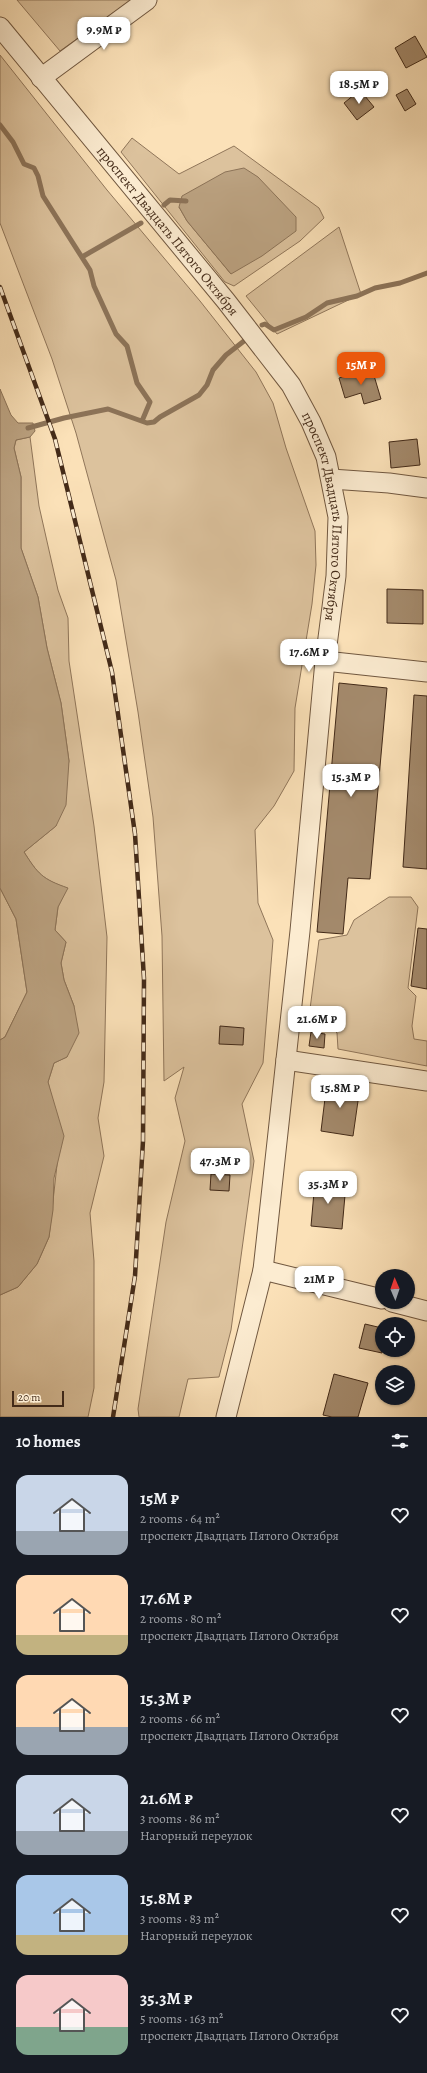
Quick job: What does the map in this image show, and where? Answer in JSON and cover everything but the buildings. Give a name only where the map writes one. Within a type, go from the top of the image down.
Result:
[{"type":"street","points":[[41,78],[147,0]]},
{"type":"street","name":"проспект Двадцать Пятого Октября","points":[[0,27],[226,301],[291,385],[311,422],[326,456],[338,516],[336,576],[325,661],[301,924],[263,1270],[226,1417]]},
{"type":"street","points":[[331,479],[389,483],[427,488]]},
{"type":"street","points":[[325,661],[427,672]]},
{"type":"street","points":[[286,1060],[427,1080]]},
{"type":"street","points":[[263,1270],[375,1298]]},
{"type":"street","points":[[415,1307],[427,1310]]},
{"type":"shaded area","points":[[17,0],[131,0],[60,51]]},
{"type":"shaded area","points":[[0,55],[107,190],[200,301],[256,372],[273,403],[286,448],[315,531],[316,565],[312,604],[295,708],[294,771],[274,806],[255,830],[258,903],[273,940],[263,1063],[242,1104],[254,1161],[231,1330],[219,1377],[188,1379],[179,1417],[139,1417],[138,1409],[166,1222],[185,1141],[175,1098],[184,1067],[164,1081],[162,936],[153,817],[138,712],[116,580],[76,433],[52,359],[0,223]]},
{"type":"shaded area","points":[[132,138],[179,174],[234,146],[319,208],[324,218],[300,241],[234,286],[225,282],[121,152]],"holes":[[[179,207],[231,274],[187,221]]]},
{"type":"shaded area","points":[[244,168],[258,177],[296,217],[296,231],[262,256],[231,274],[187,221],[179,207],[182,196],[225,172]]},
{"type":"shaded area","points":[[339,227],[361,294],[277,334],[246,296]]},
{"type":"shaded area","points":[[0,389],[11,415],[18,423],[33,423],[35,431],[30,437],[16,440],[14,448],[21,477],[21,548],[38,597],[47,648],[61,703],[69,761],[66,805],[56,826],[24,852],[37,871],[52,882],[68,888],[58,907],[55,930],[66,942],[61,963],[64,980],[74,1006],[79,1033],[67,1057],[54,1063],[48,1082],[64,1136],[54,1178],[53,1210],[49,1237],[37,1264],[18,1287],[0,1295],[0,1040],[5,1037],[27,992],[16,919],[0,888]]},
{"type":"shaded area","points":[[30,437],[39,506],[58,590],[68,618],[69,661],[94,826],[107,937],[104,1082],[98,1118],[104,1156],[90,1213],[94,1261],[94,1388],[88,1417],[0,1417],[0,1295],[18,1287],[37,1264],[49,1237],[57,1165],[54,1107],[48,1082],[54,1063],[67,1057],[74,1006],[64,980],[61,963],[66,942],[55,930],[58,907],[67,888],[52,882],[41,875],[24,852],[56,826],[69,761],[61,703],[47,648],[38,597],[21,548],[21,477],[14,448],[16,440]]},
{"type":"shaded area","points":[[0,888],[16,919],[27,992],[5,1037],[0,1040]]},
{"type":"shaded area","points":[[389,897],[411,897],[418,907],[408,988],[416,996],[412,1026],[414,1039],[427,1041],[427,1066],[338,1049],[337,1033],[328,1018],[324,1014],[315,1015],[310,1009],[319,940],[347,935],[354,920]]},
{"type":"waterway","points":[[0,125],[13,142],[24,164],[34,168],[38,176],[43,196],[90,270],[94,286],[116,334],[127,346],[137,383],[150,402],[142,421]]},
{"type":"waterway","points":[[164,205],[170,200],[186,201]]},
{"type":"waterway","points":[[82,257],[141,223]]},
{"type":"waterway","points":[[262,325],[265,324],[274,330],[306,317],[327,303],[357,296],[375,288],[400,283],[427,273]]},
{"type":"waterway","points":[[28,428],[64,418],[108,409],[147,423],[154,422],[160,417],[199,395],[207,385],[213,370],[226,355],[244,341]]},
{"type":"railway","points":[[0,287],[55,439],[112,672],[135,834],[144,979],[143,1141],[135,1276],[113,1417]]}]
